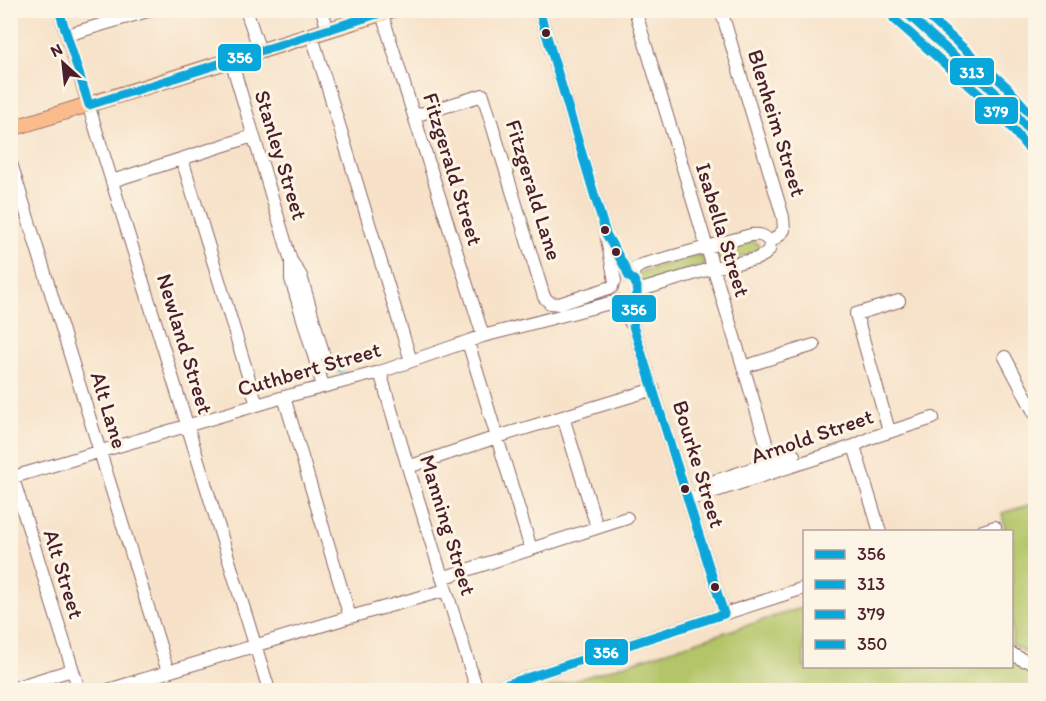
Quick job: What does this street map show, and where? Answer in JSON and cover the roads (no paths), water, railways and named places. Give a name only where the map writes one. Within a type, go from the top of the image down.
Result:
[{"type":"main road","points":[[903,10],[998,95],[1033,132]]},
{"type":"main road","points":[[10,129],[387,12]]},
{"type":"street","name":"Newland Street","points":[[59,10],[269,690]]},
{"type":"street","points":[[67,35],[151,10]]},
{"type":"street","points":[[246,10],[260,51]]},
{"type":"street","points":[[322,10],[328,31]]},
{"type":"street","points":[[538,10],[606,234],[613,295],[627,299],[637,287],[606,234]]},
{"type":"street","name":"Isabella Street","points":[[635,10],[772,462]]},
{"type":"street","name":"Blenheim Street","points":[[721,10],[783,217],[784,230],[770,242]]},
{"type":"street","name":"Fitzgerald Street","points":[[387,12],[414,116],[483,336]]},
{"type":"street","points":[[312,36],[411,361]]},
{"type":"street","name":"Stanley Street","points":[[231,60],[291,261],[301,276],[323,353]]},
{"type":"street","name":"Fitzgerald Lane","points":[[414,116],[483,95],[544,297],[550,303],[559,304],[613,284]]},
{"type":"street","points":[[112,181],[253,136]]},
{"type":"street","points":[[182,159],[257,405]]},
{"type":"street","name":"Alt Lane","points":[[10,160],[168,672]]},
{"type":"street","points":[[630,278],[635,268],[641,265],[751,234],[759,234],[770,242]]},
{"type":"street","name":"Cuthbert Street","points":[[11,475],[323,386],[380,372],[483,336],[627,299],[644,289],[713,268],[756,259],[769,250],[770,242]]},
{"type":"street","name":"Stanley Street","points":[[291,261],[291,279],[323,386]]},
{"type":"street","points":[[613,284],[621,277],[630,278]]},
{"type":"street","name":"Bourke Street","points":[[627,299],[625,314],[633,326],[654,389],[724,614]]},
{"type":"street","points":[[889,432],[856,314],[898,301]]},
{"type":"street","points":[[468,342],[531,549]]},
{"type":"street","points":[[743,367],[814,345]]},
{"type":"street","points":[[1005,357],[1035,416]]},
{"type":"street","name":"Manning Street","points":[[380,372],[477,690]]},
{"type":"street","points":[[408,467],[654,389]]},
{"type":"street","points":[[284,397],[350,616]]},
{"type":"street","points":[[563,417],[597,527]]},
{"type":"street","name":"Arnold Street","points":[[688,500],[933,418]]},
{"type":"street","points":[[854,446],[880,530]]},
{"type":"street","name":"Arnold Street","points":[[705,494],[704,486],[709,483],[794,455]]},
{"type":"street","name":"Alt Street","points":[[11,475],[79,690]]},
{"type":"street","points":[[108,690],[350,616],[444,584],[531,549],[627,518]]},
{"type":"street","points":[[984,530],[994,527]]},
{"type":"street","points":[[489,690],[803,588]]},
{"type":"street","points":[[1013,655],[1035,662]]},
{"type":"street","points":[[10,689],[72,670]]},
{"type":"waterway","points":[[331,355],[336,368],[347,374]]}]
